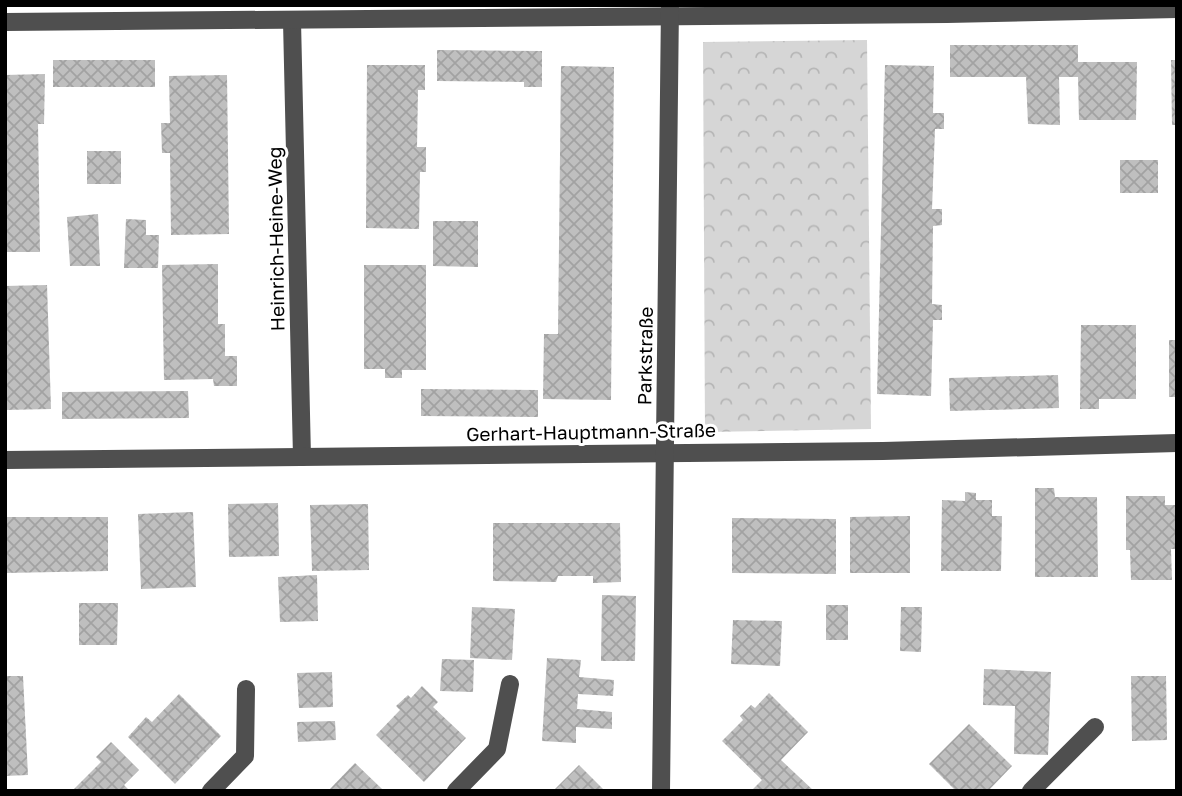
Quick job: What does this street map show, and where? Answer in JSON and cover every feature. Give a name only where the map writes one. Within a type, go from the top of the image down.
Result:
[{"type":"street","points":[[5,22],[292,21],[337,13],[670,10],[947,15],[1177,9]]},
{"type":"street","name":"Parkstraße","points":[[661,791],[670,10]]},
{"type":"street","name":"Heinrich-Heine-Weg","points":[[292,21],[302,457]]},
{"type":"street","name":"Gerhart-Hauptmann-Straße","points":[[5,460],[883,451],[1177,443]]},
{"type":"street","points":[[456,791],[497,749],[510,684]]},
{"type":"street","points":[[211,791],[245,756],[246,688]]},
{"type":"street","points":[[1031,791],[1095,727]]},
{"type":"green space","points":[[867,40],[871,429],[705,432],[703,42]]},
{"type":"building","points":[[950,45],[1078,45],[1078,62],[1137,62],[1136,120],[1079,120],[1078,77],[1059,77],[1060,125],[1028,124],[1026,77],[950,77]]},
{"type":"building","points":[[437,50],[542,51],[542,87],[524,87],[524,82],[437,81]]},
{"type":"building","points":[[53,60],[155,60],[155,87],[53,87]]},
{"type":"building","points":[[1171,60],[1177,60],[1177,125],[1172,125]]},
{"type":"building","points":[[367,65],[425,65],[425,90],[418,90],[417,147],[426,147],[426,172],[420,172],[419,229],[366,228]]},
{"type":"building","points":[[885,65],[934,66],[933,113],[944,113],[944,129],[935,129],[932,209],[942,209],[942,225],[933,226],[932,304],[942,305],[942,320],[933,320],[931,396],[877,394]]},
{"type":"building","points":[[561,66],[614,67],[611,400],[543,399],[544,334],[558,334]]},
{"type":"building","points":[[45,74],[44,124],[38,124],[40,252],[5,252],[5,75]]},
{"type":"building","points":[[227,75],[229,234],[171,235],[170,153],[162,153],[161,123],[170,123],[169,76]]},
{"type":"building","points":[[87,151],[121,151],[121,184],[87,184]]},
{"type":"building","points":[[1120,160],[1158,160],[1158,193],[1120,193]]},
{"type":"building","points":[[98,214],[100,266],[70,266],[67,217]]},
{"type":"building","points":[[126,219],[146,220],[146,235],[159,235],[158,268],[124,268]]},
{"type":"building","points":[[433,221],[478,221],[478,267],[433,266]]},
{"type":"building","points":[[218,264],[218,324],[225,324],[225,356],[237,356],[237,386],[214,386],[213,379],[164,380],[162,265]]},
{"type":"building","points":[[364,265],[426,265],[426,370],[402,370],[402,378],[385,378],[385,369],[364,369]]},
{"type":"building","points":[[47,285],[51,409],[5,410],[5,286]]},
{"type":"building","points":[[1081,325],[1136,325],[1136,399],[1099,399],[1099,409],[1080,409]]},
{"type":"building","points":[[1169,340],[1177,340],[1177,397],[1169,397]]},
{"type":"building","points":[[1058,375],[1059,408],[950,411],[949,378]]},
{"type":"building","points":[[421,389],[538,390],[538,417],[421,416]]},
{"type":"building","points":[[188,391],[189,418],[62,419],[62,392]]},
{"type":"building","points":[[1035,488],[1054,488],[1055,497],[1097,497],[1098,577],[1035,577]]},
{"type":"building","points":[[965,492],[976,493],[976,500],[992,500],[992,516],[1002,516],[1001,571],[941,571],[942,500],[965,501]]},
{"type":"building","points":[[1126,496],[1165,496],[1165,505],[1177,505],[1177,549],[1171,549],[1172,580],[1131,580],[1130,550],[1126,550]]},
{"type":"building","points":[[278,503],[279,556],[229,557],[228,504]]},
{"type":"building","points":[[368,504],[369,570],[312,571],[310,505]]},
{"type":"building","points":[[193,512],[196,587],[141,589],[138,514]]},
{"type":"building","points":[[910,516],[910,573],[850,573],[850,517]]},
{"type":"building","points":[[5,517],[108,517],[108,571],[5,573]]},
{"type":"building","points":[[732,518],[836,519],[836,574],[732,573]]},
{"type":"building","points":[[493,523],[620,523],[621,582],[593,583],[593,576],[558,576],[556,582],[493,581]]},
{"type":"building","points":[[317,575],[318,621],[280,622],[278,577]]},
{"type":"building","points":[[602,595],[636,596],[635,661],[601,661]]},
{"type":"building","points":[[79,603],[118,603],[117,645],[79,645]]},
{"type":"building","points":[[826,605],[848,605],[848,640],[826,640]]},
{"type":"building","points":[[472,607],[515,609],[512,660],[470,658]]},
{"type":"building","points":[[901,607],[922,607],[921,652],[900,651]]},
{"type":"building","points":[[733,620],[782,621],[780,666],[731,664]]},
{"type":"building","points":[[547,658],[581,660],[579,677],[614,680],[613,696],[578,694],[577,709],[612,712],[612,729],[576,727],[576,743],[542,741]]},
{"type":"building","points":[[442,659],[474,660],[473,692],[440,691]]},
{"type":"building","points":[[984,669],[1051,672],[1048,755],[1014,754],[1015,706],[983,705]]},
{"type":"building","points":[[332,672],[333,707],[299,708],[297,673]]},
{"type":"building","points":[[5,676],[23,676],[28,775],[5,776]]},
{"type":"building","points":[[1131,676],[1166,676],[1167,740],[1132,741]]},
{"type":"building","points":[[422,686],[438,702],[433,707],[466,738],[424,782],[376,735],[400,710],[396,706],[408,695],[411,698]]},
{"type":"building","points":[[769,693],[808,732],[781,760],[814,791],[751,791],[762,780],[722,741],[743,720],[740,716],[751,705],[755,708]]},
{"type":"building","points":[[179,694],[221,736],[175,784],[128,737],[146,717],[152,722]]},
{"type":"building","points":[[335,721],[336,740],[298,742],[297,722]]},
{"type":"building","points":[[969,724],[1012,766],[988,791],[956,791],[929,764]]},
{"type":"building","points":[[111,742],[139,770],[124,785],[130,791],[72,791],[101,762],[96,757]]},
{"type":"building","points":[[355,763],[384,791],[328,791]]},
{"type":"building","points":[[579,765],[605,791],[553,791]]}]
